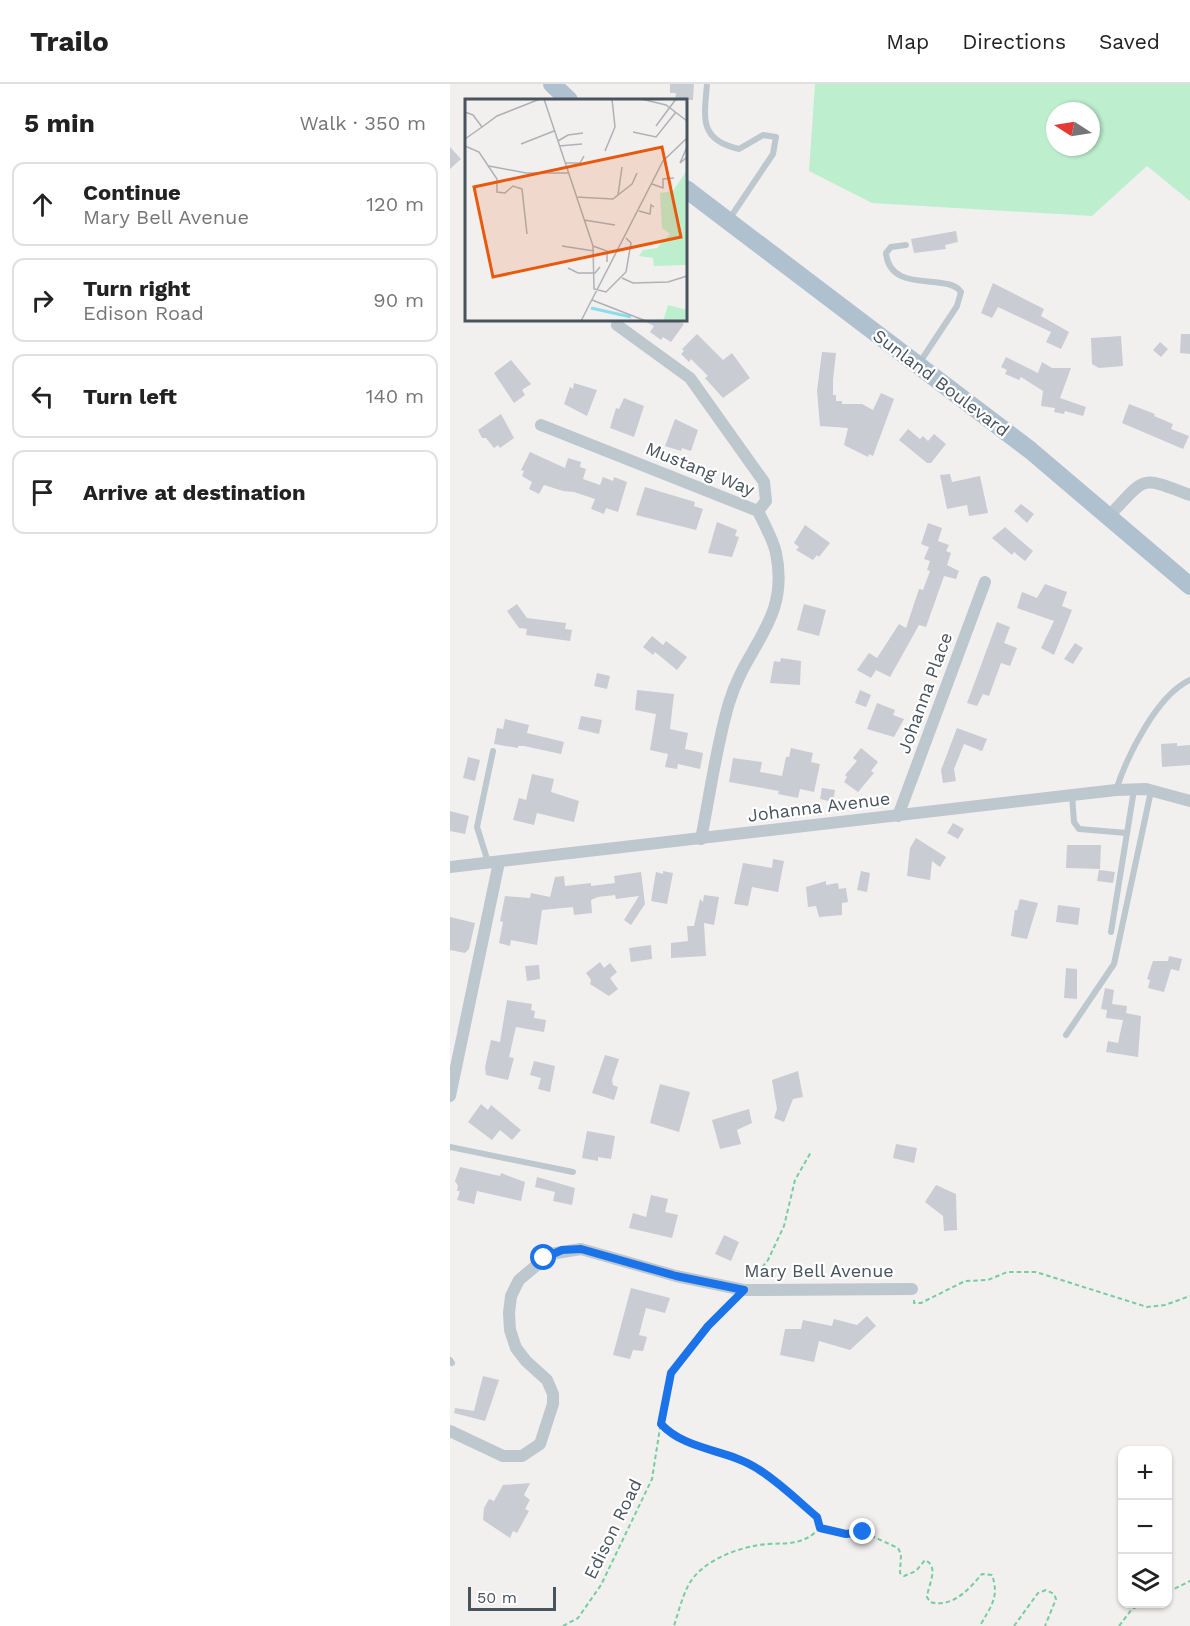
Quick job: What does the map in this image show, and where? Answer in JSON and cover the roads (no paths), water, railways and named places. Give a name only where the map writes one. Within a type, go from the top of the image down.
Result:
[{"type":"main road","points":[[552,84],[568,99]]},
{"type":"main road","name":"Sunland Boulevard","points":[[687,190],[1030,450],[1110,515],[1190,586]]},
{"type":"street","points":[[617,325],[690,378],[764,482],[766,501],[758,511]]},
{"type":"street","name":"Mustang Way","points":[[541,425],[758,511],[775,551],[779,586],[776,607],[738,678],[729,704],[701,839]]},
{"type":"street","points":[[1110,515],[1139,484],[1153,481],[1190,495]]},
{"type":"street","name":"Johanna Place","points":[[898,816],[985,582]]},
{"type":"street","name":"Johanna Avenue","points":[[450,867],[589,849],[701,839],[1116,790],[1151,791],[1190,801]]},
{"type":"street","points":[[450,1096],[494,862]]},
{"type":"street","name":"Mary Bell Avenue","points":[[450,1431],[502,1456],[522,1456],[540,1444],[553,1404],[553,1394],[547,1380],[526,1361],[516,1348],[510,1330],[509,1313],[511,1296],[519,1280],[550,1254],[581,1249],[676,1276],[744,1290],[912,1289]]},
{"type":"lane","points":[[707,84],[704,117],[706,130],[716,140],[724,146],[739,149],[763,135],[776,137],[777,143],[773,154],[728,221]]},
{"type":"lane","points":[[906,246],[891,247],[886,253],[887,263],[892,268],[907,279],[952,284],[961,292],[957,306],[918,365]]},
{"type":"lane","points":[[1116,790],[1129,756],[1165,698],[1179,685],[1190,680]]},
{"type":"lane","points":[[493,751],[477,827],[494,862]]},
{"type":"lane","points":[[1111,932],[1134,790]]},
{"type":"lane","points":[[1066,1035],[1114,964],[1151,791]]},
{"type":"lane","points":[[1072,795],[1074,822],[1078,830],[1127,833]]},
{"type":"lane","points":[[450,1147],[573,1172]]}]
